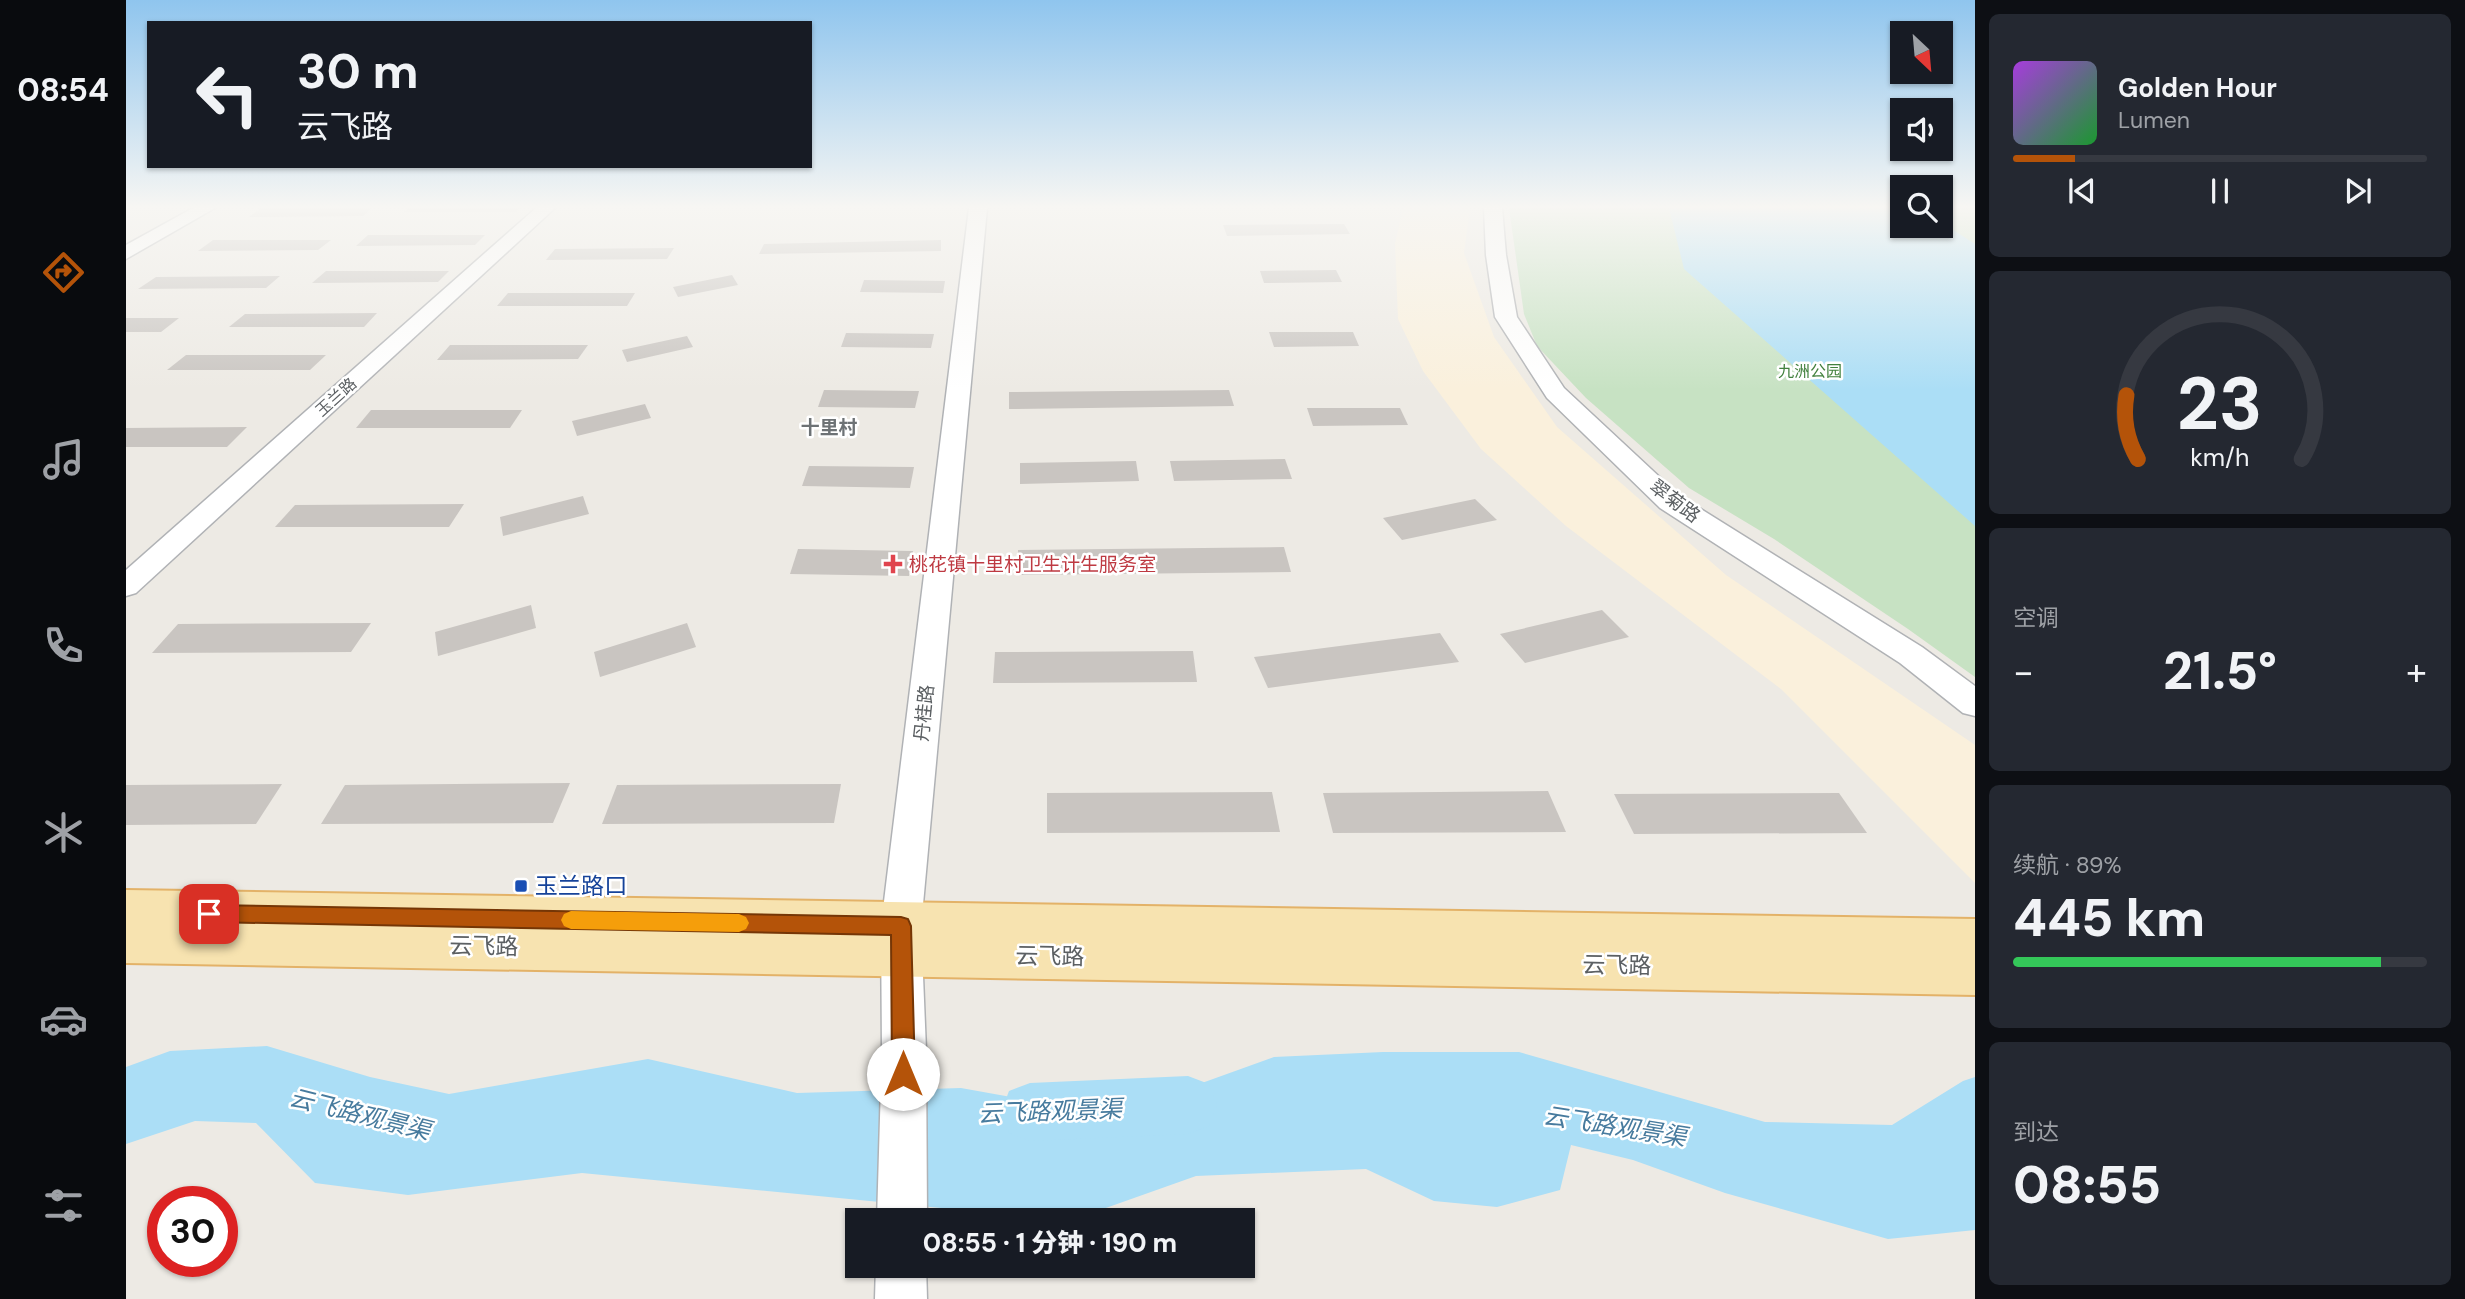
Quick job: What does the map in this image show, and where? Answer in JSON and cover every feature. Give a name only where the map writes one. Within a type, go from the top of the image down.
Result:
[{"type":"main road","name":"云飞路","points":[[126,912],[901,940],[1975,971]]},
{"type":"main road","name":"云飞路","points":[[126,940],[1975,942]]},
{"type":"street","name":"玉兰路","points":[[126,586],[479,269]]},
{"type":"street","name":"丹桂路","points":[[902,1208],[904,1050],[901,940],[972,269]]},
{"type":"street","name":"翠菊路","points":[[1498,269],[1506,317],[1555,393],[1670,502],[1911,655],[1975,704]]},
{"type":"shaded area","points":[[1396,269],[1470,269],[1494,337],[1557,427],[1726,575],[1975,745],[1975,883],[1781,689],[1566,526],[1481,449],[1423,371],[1398,319]]},
{"type":"green space","name":"九洲公园","points":[[1518,269],[1975,269],[1975,677],[1774,539],[1689,488],[1586,398],[1537,346],[1524,314]]},
{"type":"water","points":[[1684,269],[1684,269],[1975,269],[1975,526]]},
{"type":"water","points":[[267,1046],[370,1077],[449,1094],[648,1059],[797,1093],[961,1088],[1113,1115],[1274,1057],[1383,1052],[1519,1052],[1765,1122],[1892,1125],[1963,1081],[1975,1077],[1975,1230],[1888,1239],[1725,1193],[1633,1160],[1571,1145],[1560,1190],[1497,1207],[1434,1201],[1366,1169],[1196,1176],[1106,1208],[940,1208],[582,1173],[408,1195],[315,1183],[256,1123],[195,1121],[126,1144],[126,1067],[170,1051]]},
{"type":"building","points":[[1336,270],[1342,282],[1264,283],[1260,271]]},
{"type":"building","points":[[326,271],[449,271],[438,282],[312,283]]},
{"type":"building","points":[[732,275],[738,285],[678,297],[673,287]]},
{"type":"building","points":[[280,276],[266,288],[138,289],[156,277]]},
{"type":"building","points":[[864,280],[945,281],[943,293],[860,292]]},
{"type":"building","points":[[508,293],[635,293],[627,306],[497,306]]},
{"type":"building","points":[[377,313],[364,327],[229,327],[245,314]]},
{"type":"building","points":[[126,318],[179,318],[161,332],[126,332]]},
{"type":"building","points":[[1269,332],[1353,332],[1359,346],[1274,347]]},
{"type":"building","points":[[846,333],[934,334],[931,348],[841,347]]},
{"type":"building","points":[[687,336],[693,347],[627,362],[622,350]]},
{"type":"building","points":[[450,345],[588,345],[578,359],[437,360]]},
{"type":"building","points":[[186,355],[326,355],[310,370],[167,370]]},
{"type":"building","points":[[824,390],[919,391],[915,408],[818,407]]},
{"type":"building","points":[[1229,390],[1234,406],[1009,409],[1009,392]]},
{"type":"building","points":[[645,404],[651,418],[577,436],[572,421]]},
{"type":"building","points":[[1307,408],[1400,408],[1408,425],[1313,426]]},
{"type":"building","points":[[371,410],[522,410],[510,428],[356,428]]},
{"type":"building","points":[[247,427],[227,447],[126,447],[126,428]]},
{"type":"building","points":[[1285,459],[1292,479],[1174,481],[1170,461]]},
{"type":"building","points":[[1136,461],[1139,481],[1020,484],[1020,463]]},
{"type":"building","points":[[809,466],[914,467],[910,488],[802,486]]},
{"type":"building","points":[[583,496],[589,514],[503,536],[500,517]]},
{"type":"building","points":[[1475,499],[1497,520],[1402,540],[1383,518]]},
{"type":"building","points":[[464,504],[449,527],[275,527],[295,505]]},
{"type":"building","points":[[1284,547],[1291,572],[1018,575],[1018,550]]},
{"type":"building","points":[[798,549],[913,551],[909,576],[790,574]]},
{"type":"building","points":[[531,605],[536,628],[438,656],[435,632]]},
{"type":"building","points":[[1602,610],[1629,637],[1525,663],[1500,634]]},
{"type":"building","points":[[371,623],[351,652],[152,653],[178,624]]},
{"type":"building","points":[[687,623],[696,647],[600,677],[594,652]]},
{"type":"building","points":[[1440,633],[1459,662],[1268,688],[1254,657]]},
{"type":"building","points":[[1193,651],[1197,682],[993,683],[995,652]]},
{"type":"building","points":[[570,783],[553,823],[321,824],[345,785]]},
{"type":"building","points":[[282,784],[256,824],[126,825],[126,785]]},
{"type":"building","points":[[841,784],[834,823],[602,824],[617,785]]},
{"type":"building","points":[[1548,791],[1566,832],[1333,833],[1323,793]]},
{"type":"building","points":[[1272,792],[1280,832],[1047,833],[1047,793]]},
{"type":"building","points":[[1839,793],[1867,833],[1634,834],[1614,794]]},
{"type":"waterway","name":"云飞路观景渠","points":[[1030,1112],[1188,1105]]},
{"type":"slow traffic","points":[[571,920],[739,923]]},
{"type":"place","name":"桃花镇十里村卫生计生服务室","points":[[893,564]]},
{"type":"place","name":"玉兰路口","points":[[521,886]]},
{"type":"district","name":"十里村","points":[[829,427]]},
{"type":"route","points":[[209,914],[901,926],[903,1074]]}]
